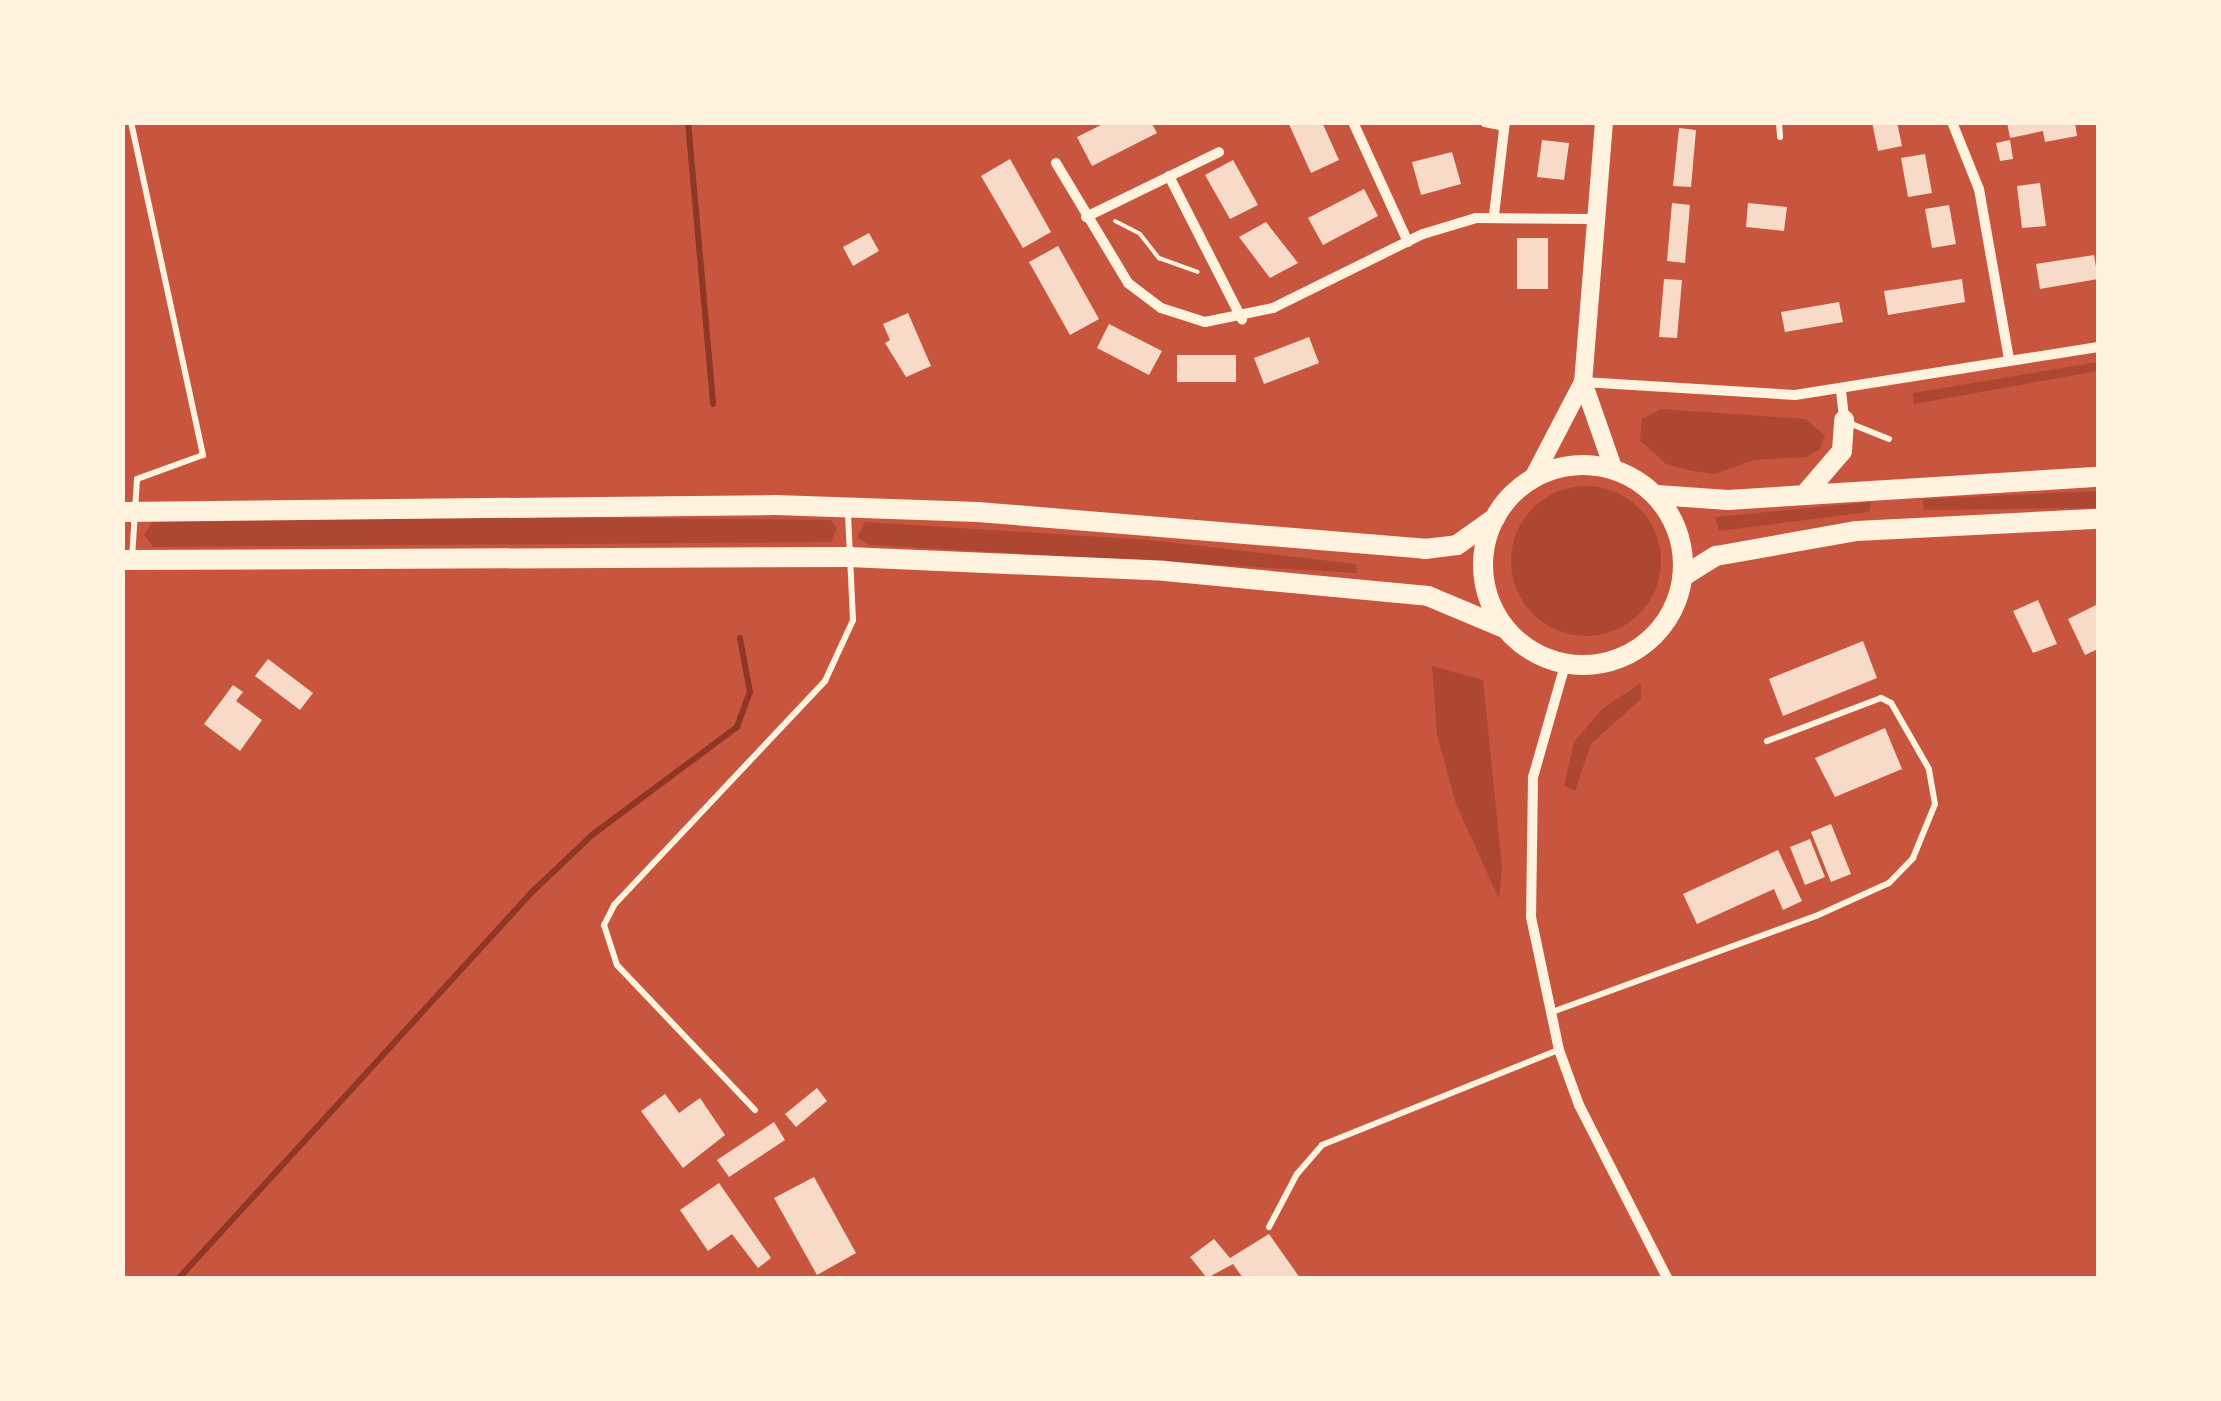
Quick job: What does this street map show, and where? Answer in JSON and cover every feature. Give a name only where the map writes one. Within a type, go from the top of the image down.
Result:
[{"type":"highway","points":[[1806,492],[1842,451],[1844,420]]},
{"type":"highway","points":[[127,512],[848,508],[978,512],[1386,548],[1457,545],[1495,518],[1532,480],[1580,463],[1612,465],[1657,496],[1728,500],[1806,492],[2098,477]]},
{"type":"highway","points":[[127,559],[848,558],[1165,571],[1395,590],[1460,606],[1504,628],[1521,646],[1566,665],[1602,665],[1636,652],[1672,612],[1682,577],[1680,548],[1657,496]]},
{"type":"highway","points":[[1495,518],[1483,574],[1504,628]]},
{"type":"highway","points":[[1682,577],[1716,556],[1840,534],[2098,519]]},
{"type":"main road","points":[[1604,122],[1584,382],[1612,465]]},
{"type":"main road","points":[[1532,480],[1584,382]]},
{"type":"street","points":[[1352,122],[1408,242]]},
{"type":"street","points":[[1486,122],[1504,124],[1494,216]]},
{"type":"street","points":[[1952,122],[1979,189],[2009,360]]},
{"type":"street","points":[[1086,217],[1219,152]]},
{"type":"street","points":[[1056,163],[1112,263],[1143,297],[1205,322],[1242,319],[1408,242],[1494,216],[1596,219]]},
{"type":"street","points":[[1169,176],[1242,319]]},
{"type":"street","points":[[1584,382],[1795,395],[2098,347]]},
{"type":"street","points":[[1841,390],[1844,420]]},
{"type":"street","points":[[1566,665],[1539,747],[1528,819],[1531,917],[1559,1050],[1579,1106],[1667,1278]]},
{"type":"lane","points":[[127,559],[127,512],[137,479],[204,455],[131,122]]},
{"type":"lane","points":[[1779,122],[1780,137]]},
{"type":"lane","points":[[1844,420],[1889,438]]},
{"type":"lane","points":[[755,1110],[617,965],[604,925],[614,905],[825,682],[853,620],[848,508]]},
{"type":"lane","points":[[1551,1012],[1816,916],[1889,883],[1913,858],[1935,804],[1929,769],[1891,703],[1881,698],[1767,741]]},
{"type":"lane","points":[[1269,1227],[1297,1174],[1322,1145],[1559,1050]]},
{"type":"path","points":[[1086,217],[1119,222],[1178,268],[1215,267]]},
{"type":"shaded area","points":[[2098,362],[2098,371],[1914,404],[1913,393]]},
{"type":"shaded area","points":[[1661,409],[1806,419],[1825,436],[1820,449],[1806,457],[1754,460],[1714,474],[1692,471],[1666,464],[1640,440],[1642,419]]},
{"type":"shaded area","points":[[1586,486],[1615,491],[1639,508],[1656,532],[1661,561],[1656,590],[1639,614],[1615,631],[1586,636],[1557,631],[1533,614],[1516,590],[1511,561],[1516,532],[1533,508],[1557,491]]},
{"type":"shaded area","points":[[2098,491],[2098,508],[1924,510],[1923,499]]},
{"type":"shaded area","points":[[1871,502],[1869,512],[1719,531],[1715,517]]},
{"type":"shaded area","points":[[558,517],[831,520],[837,528],[831,542],[153,547],[144,535],[152,522]]},
{"type":"shaded area","points":[[865,522],[1149,540],[1356,564],[1357,573],[870,545],[857,538]]},
{"type":"shaded area","points":[[1432,666],[1483,680],[1502,867],[1499,899],[1456,804],[1437,735]]},
{"type":"shaded area","points":[[1641,683],[1641,699],[1591,744],[1575,791],[1564,786],[1574,742],[1602,709]]},
{"type":"building","points":[[1107,122],[1151,122],[1157,133],[1092,166],[1077,137]]},
{"type":"building","points":[[1288,122],[1322,122],[1339,160],[1311,173]]},
{"type":"building","points":[[1872,122],[1897,122],[1902,146],[1878,151]]},
{"type":"building","points":[[2007,122],[2075,122],[2077,136],[2045,142],[2043,131],[2010,138]]},
{"type":"building","points":[[1679,128],[1696,130],[1691,187],[1673,186]]},
{"type":"building","points":[[1542,140],[1569,143],[1564,180],[1537,177]]},
{"type":"building","points":[[2010,140],[2013,159],[2000,161],[1996,143]]},
{"type":"building","points":[[1452,152],[1461,184],[1421,195],[1412,162]]},
{"type":"building","points":[[1925,154],[1932,193],[1908,197],[1901,158]]},
{"type":"building","points":[[1010,159],[1051,232],[1023,248],[981,176]]},
{"type":"building","points":[[1233,160],[1258,205],[1230,219],[1205,175]]},
{"type":"building","points":[[2040,183],[2046,226],[2022,228],[2017,186]]},
{"type":"building","points":[[1364,189],[1378,216],[1323,245],[1308,218]]},
{"type":"building","points":[[1672,203],[1690,205],[1685,263],[1667,261]]},
{"type":"building","points":[[1748,203],[1787,207],[1784,231],[1746,227]]},
{"type":"building","points":[[1949,205],[1956,244],[1932,248],[1925,209]]},
{"type":"building","points":[[1266,222],[1298,263],[1270,278],[1239,237]]},
{"type":"building","points":[[869,233],[879,251],[853,266],[843,247]]},
{"type":"building","points":[[1517,238],[1548,238],[1548,289],[1517,289]]},
{"type":"building","points":[[1058,246],[1099,319],[1070,335],[1029,262]]},
{"type":"building","points":[[2094,255],[2098,279],[2040,289],[2036,264]]},
{"type":"building","points":[[1664,279],[1682,280],[1677,338],[1659,337]]},
{"type":"building","points":[[1962,279],[1965,302],[1888,315],[1884,291]]},
{"type":"building","points":[[1839,302],[1843,322],[1785,332],[1781,312]]},
{"type":"building","points":[[908,313],[931,366],[906,377],[885,343],[890,340],[883,324]]},
{"type":"building","points":[[1109,324],[1162,351],[1149,375],[1097,348]]},
{"type":"building","points":[[1309,337],[1319,363],[1264,384],[1254,358]]},
{"type":"building","points":[[1177,355],[1236,355],[1236,382],[1177,382]]},
{"type":"building","points":[[2038,600],[2057,644],[2033,653],[2013,611]]},
{"type":"building","points":[[2098,604],[2098,649],[2085,655],[2068,619]]},
{"type":"building","points":[[1863,641],[1877,678],[1783,716],[1769,679]]},
{"type":"building","points":[[268,659],[313,693],[300,710],[255,676]]},
{"type":"building","points":[[233,685],[243,692],[236,701],[262,720],[240,751],[204,724]]},
{"type":"building","points":[[1885,728],[1902,769],[1835,797],[1815,758]]},
{"type":"building","points":[[1831,824],[1851,874],[1831,882],[1811,832]]},
{"type":"building","points":[[1810,839],[1825,877],[1805,885],[1790,847]]},
{"type":"building","points":[[1778,850],[1802,901],[1783,910],[1774,889],[1697,924],[1683,894]]},
{"type":"building","points":[[817,1088],[827,1101],[796,1127],[785,1114]]},
{"type":"building","points":[[665,1094],[679,1113],[700,1098],[725,1135],[683,1168],[641,1111]]},
{"type":"building","points":[[774,1122],[785,1140],[729,1177],[717,1160]]},
{"type":"building","points":[[814,1177],[856,1253],[817,1275],[774,1198]]},
{"type":"building","points":[[719,1183],[771,1258],[758,1268],[732,1234],[708,1251],[680,1210]]},
{"type":"building","points":[[1269,1234],[1300,1278],[1243,1278],[1233,1264],[1207,1278],[1190,1257],[1214,1239],[1230,1258]]},
{"type":"waterway","points":[[688,122],[713,404]]},
{"type":"waterway","points":[[179,1278],[532,892],[592,835],[737,727],[750,692],[740,638]]}]
